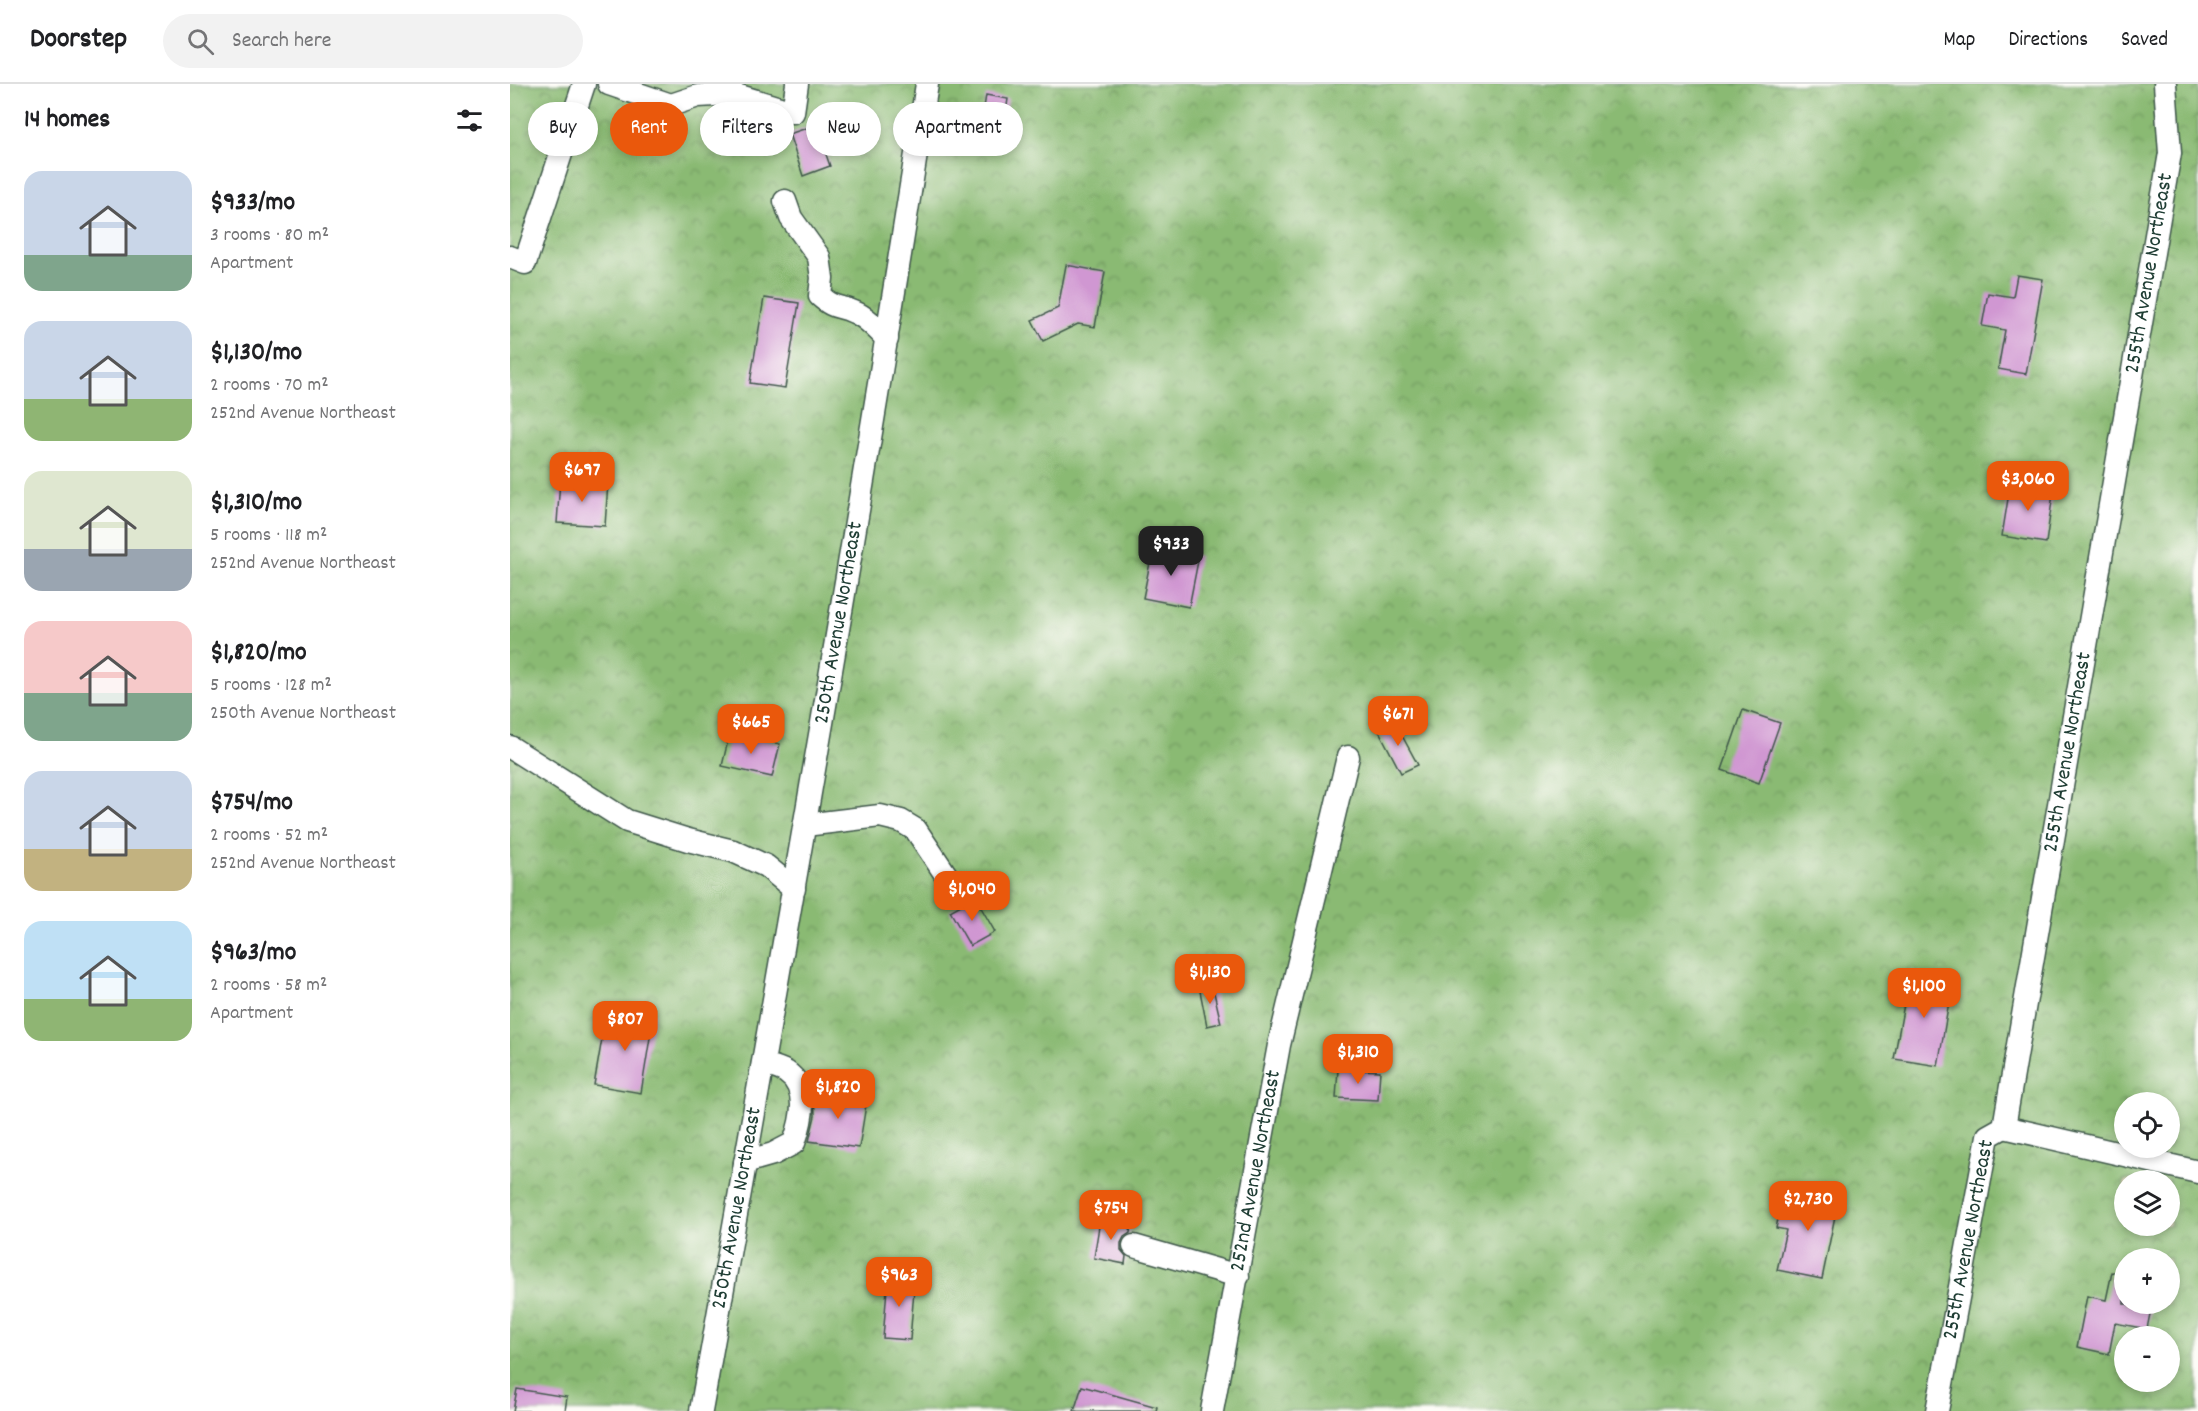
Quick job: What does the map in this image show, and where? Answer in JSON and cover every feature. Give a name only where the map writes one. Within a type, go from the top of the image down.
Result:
[{"type":"street","points":[[510,257],[525,263],[584,84]]},
{"type":"street","points":[[609,84],[671,105],[699,96],[733,94],[793,112],[797,84]]},
{"type":"street","name":"250th Avenue Northeast","points":[[701,1411],[805,825],[887,339],[927,84]]},
{"type":"street","name":"255th Avenue Northeast","points":[[1936,1411],[1988,1136],[2004,1127],[2170,153],[2165,84]]},
{"type":"street","points":[[785,201],[791,218],[819,257],[822,278],[820,296],[831,306],[855,312],[887,339]]},
{"type":"street","points":[[510,747],[627,821],[733,851],[766,866],[794,889]]},
{"type":"street","name":"252nd Avenue Northeast","points":[[1212,1411],[1279,1045],[1348,757]]},
{"type":"street","points":[[805,825],[880,816],[901,821],[916,830],[954,887]]},
{"type":"street","points":[[745,1162],[773,1154],[794,1143],[801,1124],[803,1105],[793,1078],[784,1071],[763,1064]]},
{"type":"street","points":[[2004,1127],[2198,1173]]},
{"type":"street","points":[[1134,1246],[1238,1276]]},
{"type":"green space","points":[[510,84],[2198,84],[2198,1411],[510,1411]]},
{"type":"building","points":[[986,95],[1008,99],[1008,102],[985,102]]},
{"type":"building","points":[[806,128],[806,156],[827,156],[830,166],[803,176],[794,149],[794,132]]},
{"type":"building","points":[[1066,265],[1105,272],[1095,327],[1078,324],[1043,341],[1032,320],[1058,308]]},
{"type":"building","points":[[2017,275],[2043,279],[2026,374],[1998,369],[2005,330],[1982,326],[1988,293],[2013,297]]},
{"type":"building","points":[[764,298],[799,303],[785,388],[750,383]]},
{"type":"building","points":[[560,480],[608,483],[605,526],[557,523]]},
{"type":"building","points":[[2011,480],[2054,487],[2046,543],[2002,536]]},
{"type":"building","points":[[1153,547],[1199,556],[1189,607],[1143,598]]},
{"type":"building","points":[[1743,710],[1780,723],[1759,783],[1722,770]]},
{"type":"building","points":[[1394,721],[1418,765],[1401,773],[1378,729]]},
{"type":"building","points":[[730,732],[780,744],[772,777],[722,766]]},
{"type":"building","points":[[975,897],[995,932],[970,946],[950,911]]},
{"type":"building","points":[[1910,971],[1953,979],[1938,1066],[1894,1059]]},
{"type":"building","points":[[1212,984],[1221,1023],[1207,1026],[1199,986]]},
{"type":"building","points":[[627,1008],[654,1013],[641,1093],[594,1085],[605,1021],[624,1024]]},
{"type":"building","points":[[1338,1069],[1380,1071],[1378,1100],[1336,1098]]},
{"type":"building","points":[[814,1091],[867,1099],[859,1148],[809,1141],[815,1116]]},
{"type":"building","points":[[1805,1185],[1840,1192],[1822,1279],[1777,1270],[1786,1230],[1776,1228],[1781,1206],[1800,1209]]},
{"type":"building","points":[[1100,1220],[1131,1225],[1130,1233],[1121,1243],[1121,1250],[1126,1256],[1125,1264],[1094,1258]]},
{"type":"building","points":[[2112,1272],[2114,1272],[2114,1314],[2150,1314],[2148,1326],[2115,1323],[2109,1354],[2077,1347],[2087,1296],[2106,1300]]},
{"type":"building","points":[[888,1276],[915,1278],[910,1340],[883,1338]]},
{"type":"building","points":[[1082,1386],[1157,1407],[1156,1411],[1074,1411]]},
{"type":"building","points":[[517,1389],[567,1397],[565,1411],[513,1411]]}]
